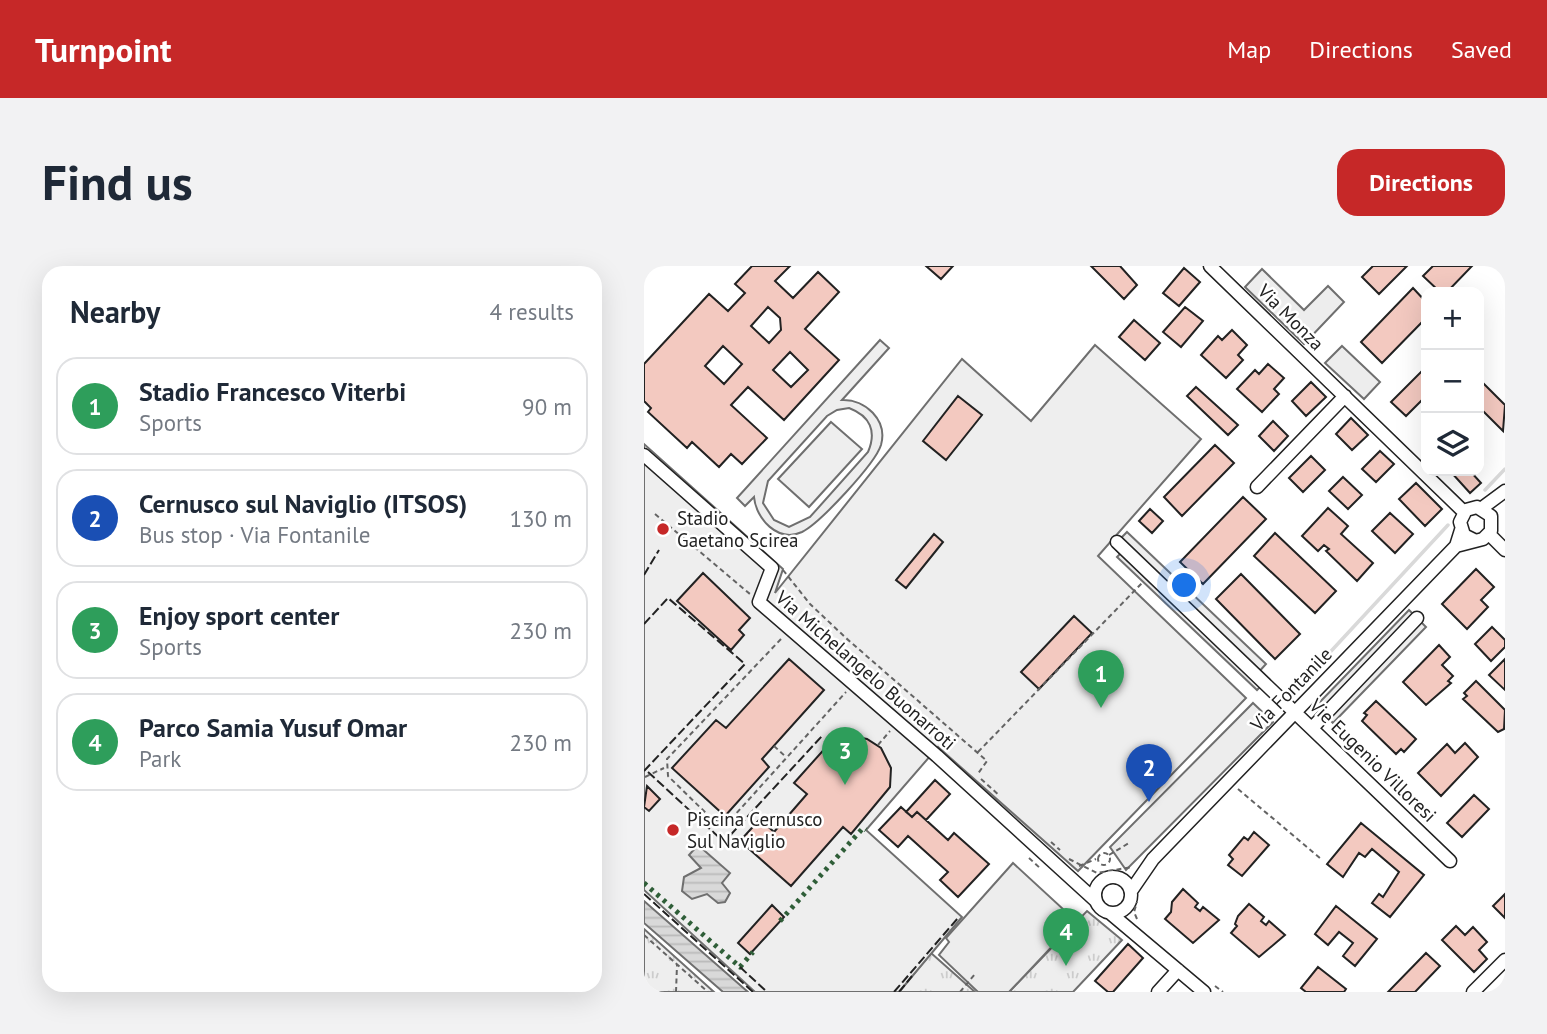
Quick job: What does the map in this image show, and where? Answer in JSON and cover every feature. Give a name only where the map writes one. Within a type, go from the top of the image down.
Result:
[{"type":"street","name":"Via Monza","points":[[1210,266],[1464,512]]},
{"type":"street","points":[[1257,488],[1345,396]]},
{"type":"street","name":"Via Michelangelo Buonarroti","points":[[644,455],[772,568],[759,602],[1075,872],[1096,901]]},
{"type":"street","points":[[1487,512],[1505,491]]},
{"type":"street","points":[[1487,512],[1505,498]]},
{"type":"street","points":[[1471,508],[1487,512],[1493,526],[1489,534],[1474,540],[1461,530],[1460,522],[1464,512],[1471,508]]},
{"type":"street","name":"Via Fontanile","points":[[1131,891],[1153,859],[1456,546],[1461,530]]},
{"type":"street","points":[[1489,534],[1505,550]]},
{"type":"street","name":"Via Fontanile","points":[[1456,546],[1474,540]]},
{"type":"street","name":"Vie Eugenio Villoresi","points":[[1117,542],[1450,861]]},
{"type":"street","points":[[1311,728],[1417,618]]},
{"type":"street","name":"Via Fontanile","points":[[1121,879],[1153,859]]},
{"type":"street","points":[[1075,872],[1100,884]]},
{"type":"street","points":[[1110,913],[1124,910],[1131,899],[1131,891],[1121,879],[1109,878],[1100,884],[1096,901],[1136,936],[1204,992]]},
{"type":"street","points":[[1124,910],[1136,936]]},
{"type":"street","points":[[1473,992],[1505,960]]},
{"type":"street","points":[[1158,992],[1178,970]]},
{"type":"path","points":[[655,514],[759,602]]},
{"type":"path","points":[[782,569],[821,615],[987,761],[975,774],[1002,798]]},
{"type":"path","points":[[977,753],[1143,582]]},
{"type":"path","points":[[790,629],[667,759],[665,767],[668,776],[711,818],[722,822],[733,817],[853,684]]},
{"type":"path","points":[[878,745],[897,722]]},
{"type":"path","points":[[774,746],[787,757]]},
{"type":"path","points":[[645,778],[665,767]]},
{"type":"path","points":[[1235,787],[1320,858]]},
{"type":"path","points":[[1045,838],[1061,852]]},
{"type":"path","points":[[1075,872],[1102,853],[1109,855],[1129,843]]},
{"type":"path","points":[[1104,865],[1110,862],[1109,855]]},
{"type":"path","points":[[1068,858],[1075,872]]},
{"type":"path","points":[[1098,858],[1107,872]]},
{"type":"path","points":[[1075,872],[1128,870],[1137,863]]},
{"type":"path","points":[[644,935],[708,992]]},
{"type":"path","points":[[676,992],[677,964]]},
{"type":"path","points":[[960,992],[975,974]]},
{"type":"green space","points":[[880,340],[889,348],[842,400],[859,403],[873,413],[881,427],[882,436],[877,454],[833,506],[802,532],[793,535],[777,532],[770,527],[759,513],[754,497],[745,506],[737,498]],"holes":[[[849,408],[870,425],[872,437],[868,452],[810,517],[789,527],[774,520],[763,503],[768,481],[827,416],[837,410]]]},
{"type":"green space","points":[[1095,345],[1201,439],[1098,556],[1246,698],[1078,871],[938,747],[866,830],[962,917],[899,992],[755,992],[644,890],[644,444],[783,569],[775,593],[962,359],[1031,421]]},
{"type":"green space","points":[[831,422],[862,449],[809,507],[778,479]]},
{"type":"green space","points":[[1087,911],[1122,940],[1073,992],[1009,992]]},
{"type":"green space","points":[[644,929],[714,992],[644,992]]},
{"type":"green space","points":[[931,953],[975,992],[899,992]]},
{"type":"shaded area","points":[[1262,269],[1304,310],[1328,286],[1344,302],[1304,344],[1245,287]]},
{"type":"shaded area","points":[[1342,346],[1380,382],[1364,399],[1325,363]]},
{"type":"shaded area","points":[[1127,532],[1266,664],[1256,675],[1264,683],[1257,690],[1117,557],[1120,554],[1113,546]]},
{"type":"shaded area","points":[[1409,610],[1426,627],[1333,723],[1316,706]]},
{"type":"shaded area","points":[[1253,703],[1273,722],[1126,870],[1110,847]]},
{"type":"shaded area","points":[[698,845],[730,873],[722,883],[730,893],[725,902],[718,903],[707,894],[692,899],[682,891],[684,877],[701,868],[689,855]]},
{"type":"shaded area","points":[[1013,863],[1076,921],[1009,992],[978,992],[939,955],[949,942],[946,938]]},
{"type":"shaded area","points":[[644,901],[748,992],[723,992],[644,923]]},
{"type":"building","points":[[752,266],[790,266],[775,281],[793,298],[818,272],[839,292],[805,329],[839,360],[784,420],[748,387],[731,405],[767,438],[742,464],[731,454],[719,467],[692,442],[687,448],[648,412],[651,408],[644,401],[644,364],[709,294],[728,311],[745,293],[735,284]],"holes":[[[768,307],[780,318],[781,330],[769,343],[751,326]],[[723,346],[742,364],[724,384],[705,366]],[[790,352],[808,370],[791,387],[773,370]]]},
{"type":"building","points":[[926,266],[953,266],[941,279]]},
{"type":"building","points":[[1091,266],[1120,266],[1137,285],[1124,299]]},
{"type":"building","points":[[1373,266],[1407,266],[1379,294],[1362,277]]},
{"type":"building","points":[[1433,266],[1472,266],[1452,287],[1435,287],[1423,276]]},
{"type":"building","points":[[1184,268],[1200,282],[1179,306],[1163,293]]},
{"type":"building","points":[[1413,288],[1421,297],[1421,323],[1382,363],[1361,342]]},
{"type":"building","points":[[1185,307],[1203,321],[1181,347],[1163,332]]},
{"type":"building","points":[[1134,320],[1160,343],[1145,360],[1119,337]]},
{"type":"building","points":[[1232,330],[1247,345],[1238,355],[1243,360],[1226,378],[1201,355],[1218,336],[1222,340]]},
{"type":"building","points":[[1268,364],[1284,378],[1274,389],[1279,394],[1262,412],[1237,389],[1255,370],[1259,374]]},
{"type":"building","points":[[1421,372],[1421,401],[1406,416],[1391,402]]},
{"type":"building","points":[[1311,382],[1326,397],[1306,416],[1292,401]]},
{"type":"building","points":[[1484,384],[1505,405],[1503,431],[1484,412]]},
{"type":"building","points":[[1196,387],[1238,425],[1228,435],[1187,396]]},
{"type":"building","points":[[958,396],[982,415],[946,460],[923,441]]},
{"type":"building","points":[[1351,418],[1368,435],[1352,450],[1336,434]]},
{"type":"building","points":[[1273,421],[1288,436],[1274,451],[1259,436]]},
{"type":"building","points":[[1215,445],[1234,463],[1182,516],[1164,497]]},
{"type":"building","points":[[1380,451],[1394,464],[1376,482],[1362,469]]},
{"type":"building","points":[[1311,456],[1325,470],[1303,492],[1289,478]]},
{"type":"building","points":[[1455,476],[1475,476],[1481,483],[1470,493]]},
{"type":"building","points":[[1343,477],[1362,495],[1348,509],[1329,491]]},
{"type":"building","points":[[1416,483],[1442,509],[1425,526],[1399,499]]},
{"type":"building","points":[[1243,497],[1266,519],[1203,584],[1180,562]]},
{"type":"building","points":[[1328,508],[1348,526],[1341,534],[1373,563],[1357,581],[1326,551],[1329,549],[1324,545],[1318,551],[1302,536]]},
{"type":"building","points":[[1150,509],[1163,521],[1152,533],[1139,521]]},
{"type":"building","points":[[1390,513],[1413,534],[1395,553],[1372,531]]},
{"type":"building","points":[[1275,533],[1336,591],[1315,613],[1254,556]]},
{"type":"building","points":[[934,534],[943,542],[906,588],[896,580]]},
{"type":"building","points":[[1476,569],[1494,587],[1481,600],[1488,607],[1467,629],[1442,604]]},
{"type":"building","points":[[703,573],[750,618],[739,630],[744,635],[731,650],[677,601]]},
{"type":"building","points":[[1241,574],[1300,634],[1275,659],[1216,599]]},
{"type":"building","points":[[1074,616],[1092,633],[1039,689],[1021,672]]},
{"type":"building","points":[[1492,627],[1505,640],[1505,647],[1491,661],[1475,644]]},
{"type":"building","points":[[1439,645],[1450,657],[1442,665],[1453,676],[1448,681],[1451,683],[1426,705],[1403,682]]},
{"type":"building","points":[[789,659],[824,690],[762,759],[769,767],[725,816],[672,768],[716,720],[726,728]]},
{"type":"building","points":[[1505,659],[1505,690],[1489,675]]},
{"type":"building","points":[[1476,681],[1505,710],[1504,729],[1498,732],[1463,699],[1467,696],[1464,693]]},
{"type":"building","points":[[1376,701],[1416,739],[1404,752],[1401,749],[1396,754],[1362,721],[1367,715],[1364,713]]},
{"type":"building","points":[[846,735],[867,739],[881,748],[891,768],[890,787],[851,834],[843,827],[791,886],[740,841],[760,819],[774,832],[807,794],[794,783],[828,745]]},
{"type":"building","points":[[1465,743],[1478,757],[1441,796],[1418,773],[1447,744],[1455,753]]},
{"type":"building","points":[[935,780],[950,794],[926,820],[917,812],[912,817],[906,812]]},
{"type":"building","points":[[647,786],[660,799],[649,811],[644,807]]},
{"type":"building","points":[[1474,795],[1489,809],[1462,837],[1447,823]]},
{"type":"building","points":[[901,807],[912,817],[917,812],[948,840],[954,833],[989,864],[958,897],[940,880],[948,872],[908,836],[898,847],[879,830]]},
{"type":"building","points":[[1361,823],[1424,875],[1390,917],[1372,903],[1379,894],[1383,897],[1399,872],[1372,849],[1365,857],[1359,853],[1343,877],[1327,864]]},
{"type":"building","points":[[1254,832],[1269,845],[1242,876],[1228,865],[1233,859],[1229,855],[1244,837],[1248,840]]},
{"type":"building","points":[[1183,889],[1198,903],[1195,907],[1200,911],[1203,907],[1219,920],[1193,943],[1165,919],[1171,912],[1172,902]]},
{"type":"building","points":[[1505,894],[1505,918],[1493,906]]},
{"type":"building","points":[[1249,904],[1264,917],[1261,921],[1266,925],[1269,921],[1285,935],[1259,957],[1231,933],[1237,926],[1235,924],[1238,916]]},
{"type":"building","points":[[772,905],[784,917],[750,954],[738,943]]},
{"type":"building","points":[[1336,906],[1377,939],[1355,966],[1343,956],[1353,943],[1339,932],[1328,945],[1315,934]]},
{"type":"building","points":[[1456,926],[1465,935],[1473,927],[1487,942],[1479,950],[1487,959],[1474,972],[1442,940]]},
{"type":"building","points":[[1128,944],[1143,958],[1113,992],[1108,992],[1095,981]]},
{"type":"building","points":[[1426,953],[1440,966],[1415,992],[1388,992]]},
{"type":"building","points":[[1318,967],[1346,989],[1344,992],[1306,992],[1301,988]]},
{"type":"waterway","points":[[1485,490],[1505,469]]},
{"type":"waterway","points":[[1295,690],[1448,525]]},
{"type":"hedge","points":[[780,921],[863,828],[866,830]]},
{"type":"hedge","points":[[644,883],[740,967],[753,952]]},
{"type":"fence","points":[[644,575],[659,550]]},
{"type":"fence","points":[[644,624],[668,598],[745,664],[644,771]]},
{"type":"fence","points":[[648,772],[724,842],[822,736]]},
{"type":"fence","points":[[644,894],[753,992]]},
{"type":"fence","points":[[894,992],[958,918]]},
{"type":"fence","points":[[740,967],[767,992]]},
{"type":"fence","points":[[899,992],[912,976]]},
{"type":"place","name":"Stadio Gaetano Scirea","points":[[663,529]]},
{"type":"place","name":"Stadio Francesco Viterbi","points":[[1101,708]]},
{"type":"place","name":"Enjoy sport center","points":[[845,785]]},
{"type":"place","name":"Cernusco sul Naviglio (ITSOS)","points":[[1149,802]]},
{"type":"place","name":"Piscina Cernusco Sul Naviglio","points":[[673,830]]},
{"type":"place","name":"Parco Samia Yusuf Omar","points":[[1066,966]]}]
